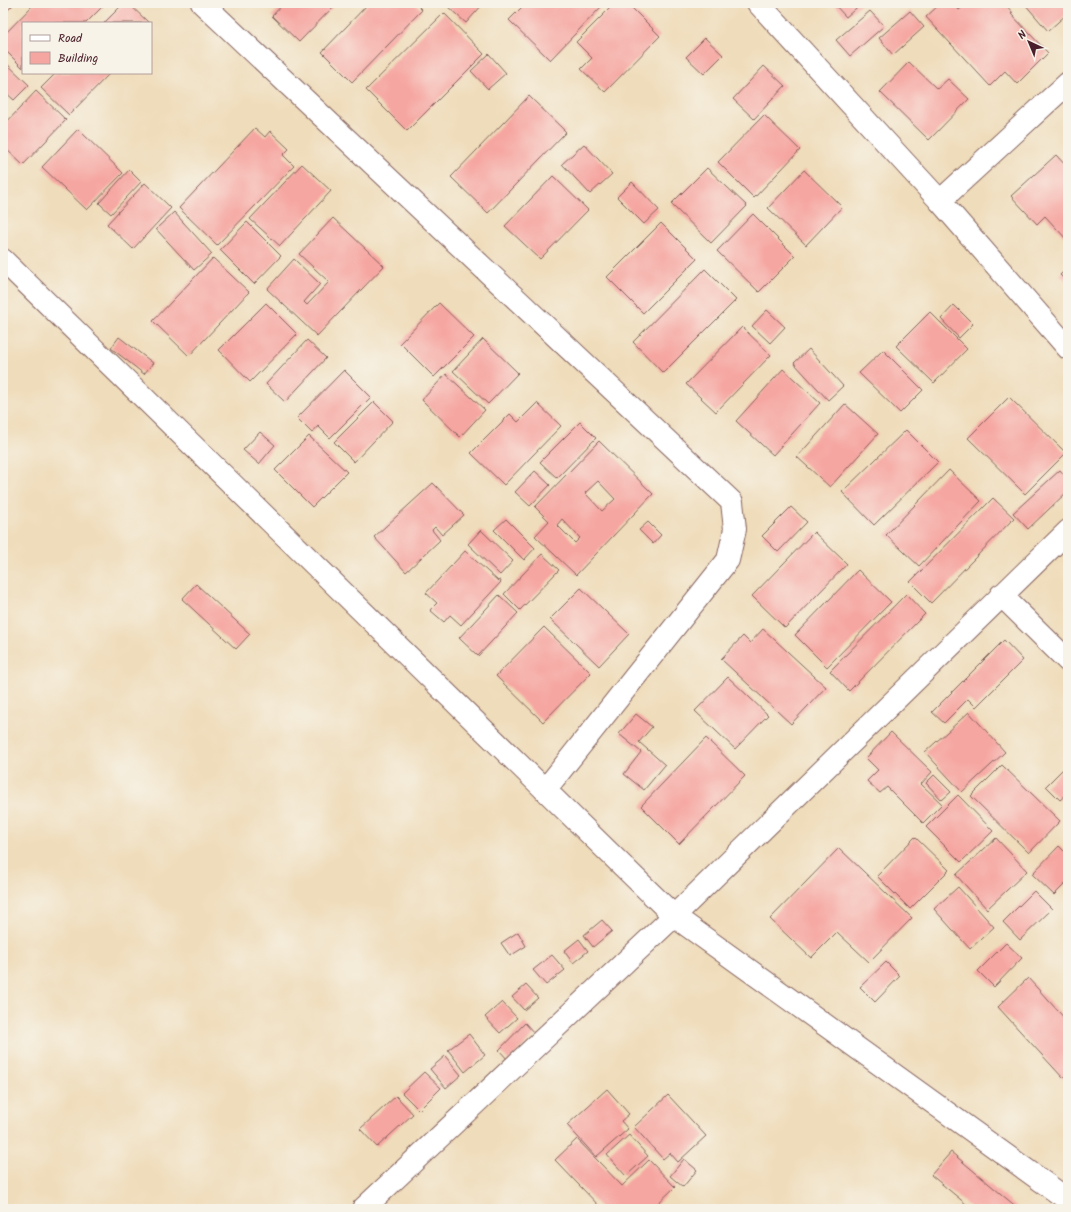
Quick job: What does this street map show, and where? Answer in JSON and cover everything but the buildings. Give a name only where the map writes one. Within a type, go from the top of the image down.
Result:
[{"type":"street","points":[[202,3],[732,502],[735,529],[728,560],[545,790]]},
{"type":"street","points":[[758,3],[940,201],[1068,348]]},
{"type":"street","points":[[940,201],[1068,83]]},
{"type":"street","points":[[3,260],[674,916],[1068,1200]]},
{"type":"street","points":[[363,1209],[674,916],[1068,531]]},
{"type":"street","points":[[1001,595],[1068,661]]}]
